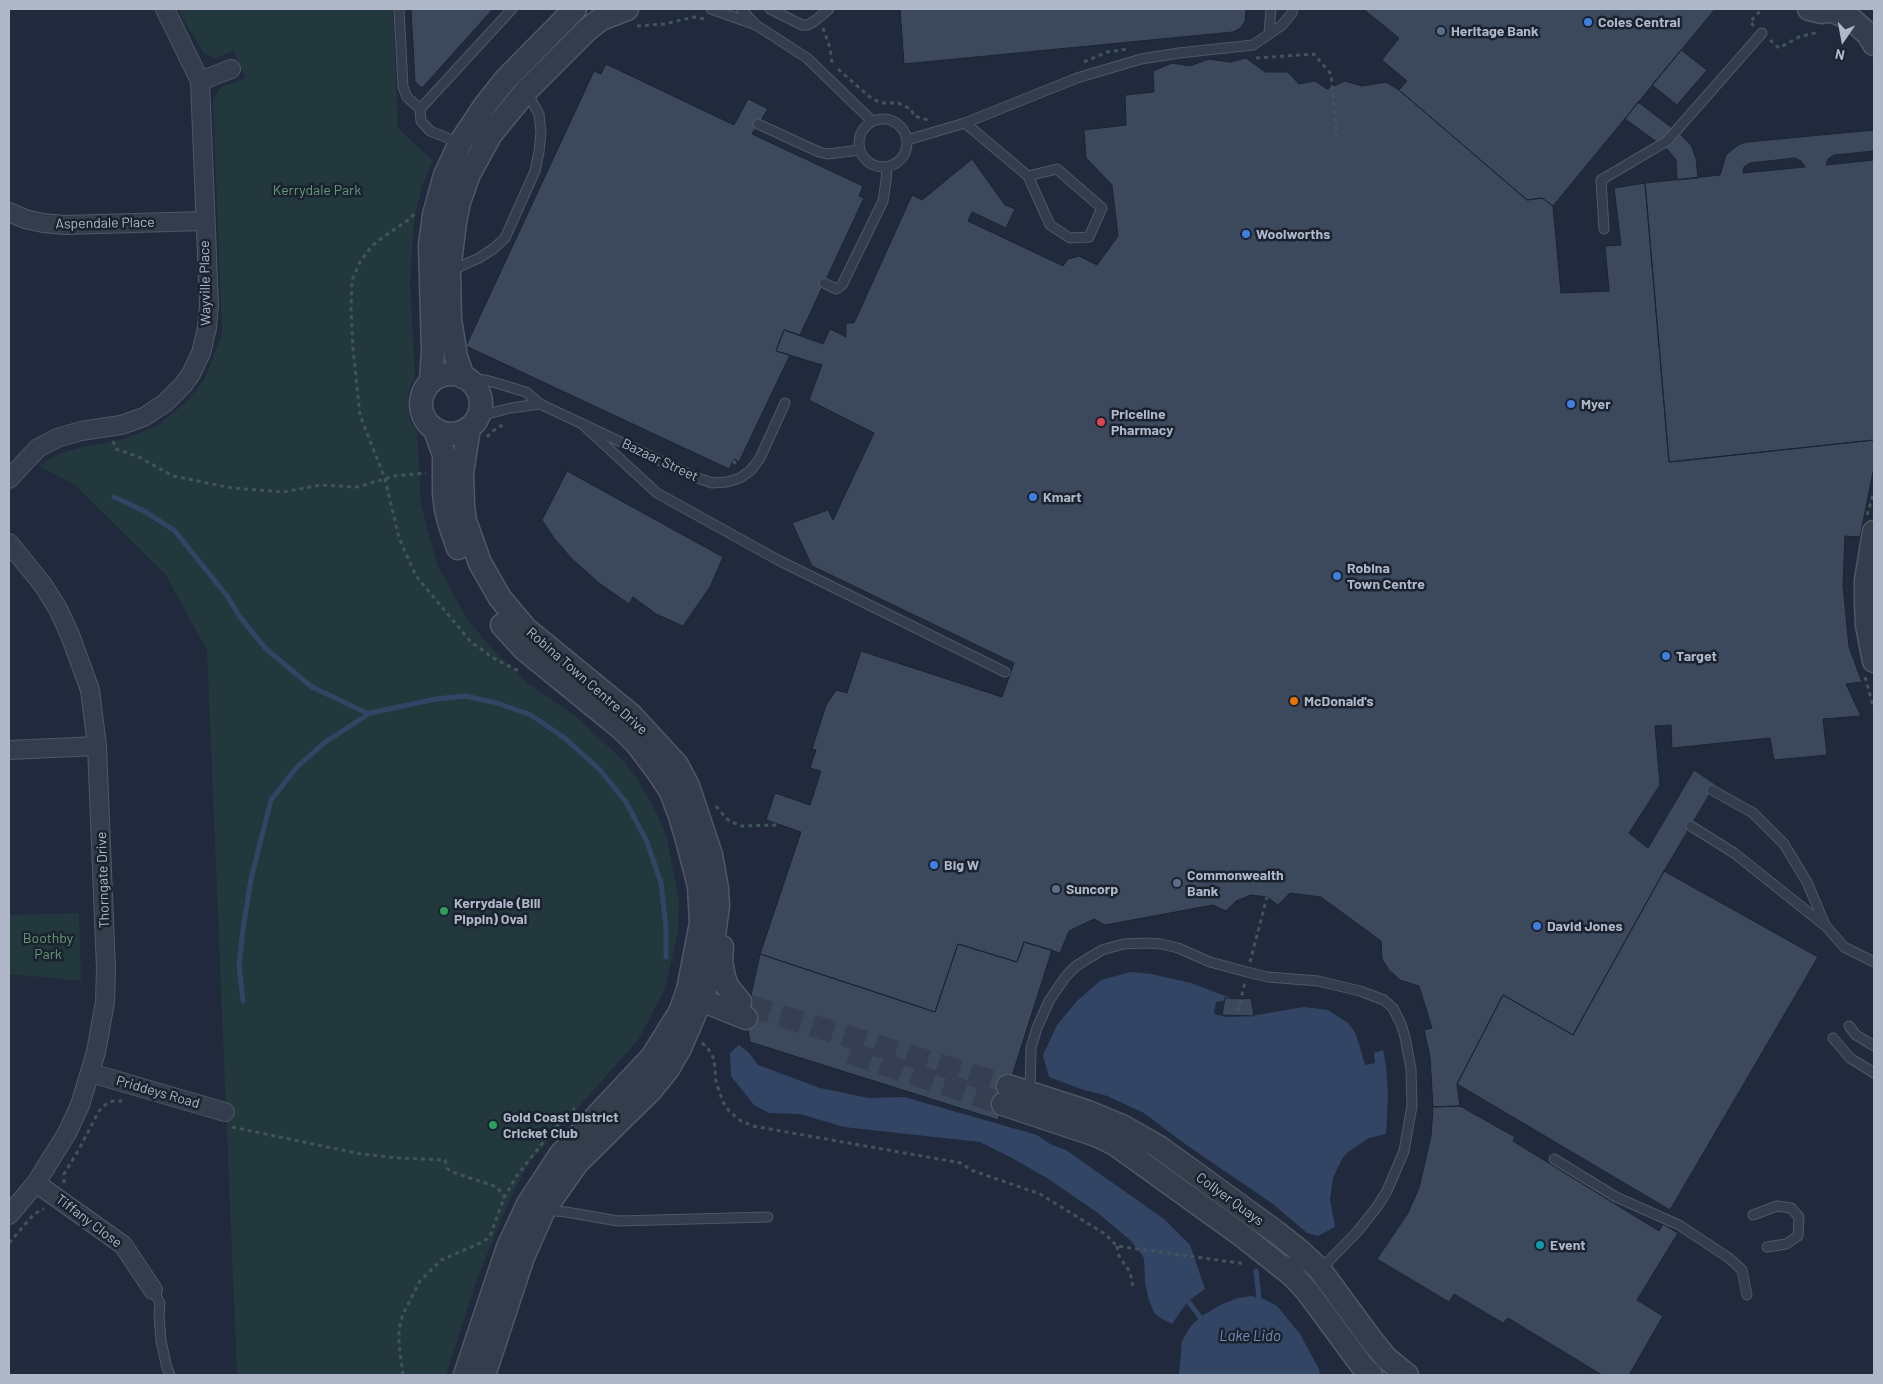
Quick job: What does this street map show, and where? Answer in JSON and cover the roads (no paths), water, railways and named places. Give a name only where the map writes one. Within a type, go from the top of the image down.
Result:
[{"type":"street","name":"Wayville Place","points":[[9,478],[28,457],[47,442],[68,434],[139,420],[164,403],[183,385],[196,364],[205,340],[208,311],[200,81],[165,9]]},
{"type":"street","points":[[575,9],[506,79],[486,104],[471,147],[469,174],[459,202],[449,271],[452,328],[456,357],[466,378],[478,392],[481,400],[477,429],[443,434],[427,424],[422,416],[420,406],[421,396],[431,380],[434,351],[430,237],[439,193],[452,158],[471,147],[503,118],[526,91],[601,18],[628,17]]},
{"type":"street","points":[[1810,9],[1833,17],[1852,20],[1868,34],[1874,44]]},
{"type":"street","points":[[200,81],[231,69]]},
{"type":"street","name":"Aspendale Place","points":[[9,212],[25,219],[66,225],[204,221]]},
{"type":"street","points":[[431,380],[447,374],[466,378]]},
{"type":"street","name":"Robina Town Centre Drive","points":[[477,429],[462,473],[463,505],[464,521],[483,568],[500,598],[526,628],[630,715],[677,765],[688,786],[711,855],[717,889],[717,923],[709,972],[698,994],[680,1012],[652,1057],[560,1155],[544,1178],[523,1257],[484,1375]]},
{"type":"street","name":"Robina Town Centre Drive","points":[[435,430],[445,461],[444,493],[450,525],[461,557],[484,601],[524,649],[621,728],[648,757],[673,798],[686,836],[699,886],[701,923],[696,1035],[675,1058],[658,1082],[582,1157],[561,1184],[536,1207],[508,1247],[465,1375]]},
{"type":"street","points":[[1874,532],[1866,580],[1866,603],[1867,625],[1874,661]]},
{"type":"street","name":"Thorngate Drive","points":[[9,543],[43,585],[58,609],[70,635],[90,690],[97,746],[106,969],[105,1002],[101,1029],[91,1072],[80,1105],[67,1133],[36,1183],[9,1215]]},
{"type":"street","points":[[9,750],[97,746]]},
{"type":"street","points":[[717,923],[723,934],[721,961],[724,977],[727,986],[745,1009]]},
{"type":"street","points":[[698,994],[745,1009]]},
{"type":"street","points":[[696,1035],[713,1020],[745,1009]]},
{"type":"street","name":"Priddeys Road","points":[[91,1072],[225,1112]]},
{"type":"street","name":"Collyer Quays","points":[[1005,1095],[1030,1104],[1115,1144],[1263,1261],[1294,1276],[1363,1368],[1371,1375]]},
{"type":"street","name":"Collyer Quays","points":[[1030,1104],[1088,1112],[1122,1126],[1143,1137],[1276,1232],[1320,1270],[1386,1358],[1407,1375]]},
{"type":"street","name":"Tiffany Close","points":[[36,1183],[123,1245],[153,1290]]},
{"type":"lane","points":[[399,9],[403,87],[407,97],[420,109],[421,121],[430,131],[471,147]]},
{"type":"lane","points":[[420,109],[512,9]]},
{"type":"lane","points":[[711,9],[756,25],[807,58],[872,121]]},
{"type":"lane","points":[[741,9],[756,25]]},
{"type":"lane","points":[[770,9],[802,25],[808,25],[828,9]]},
{"type":"lane","points":[[1269,33],[1271,9]]},
{"type":"lane","points":[[908,140],[965,123],[1077,78],[1141,59],[1253,45],[1282,25],[1293,9]]},
{"type":"lane","points":[[1604,229],[1601,180],[1667,141],[1762,33]]},
{"type":"lane","points":[[449,271],[479,258],[505,238],[535,172],[541,132],[538,114],[526,91]]},
{"type":"lane","points":[[887,119],[895,121],[901,126],[908,140],[904,155],[900,160],[886,167],[872,164],[866,160],[860,150],[859,139],[861,132],[872,121],[887,119]]},
{"type":"lane","points":[[965,123],[1028,176],[1050,225],[1070,238],[1089,237],[1102,208],[1057,169],[1028,176]]},
{"type":"lane","points":[[758,124],[819,152],[827,154],[860,150]]},
{"type":"lane","points":[[824,283],[836,288],[842,285],[883,201],[886,189],[886,167]]},
{"type":"lane","name":"Bazaar Street","points":[[466,378],[486,380],[515,388],[530,395],[540,404],[695,477],[712,483],[727,482],[740,478],[752,470],[768,443],[785,404]]},
{"type":"lane","points":[[477,429],[511,408],[540,404]]},
{"type":"lane","points":[[581,423],[657,493],[778,560],[1006,672]]},
{"type":"lane","points":[[1712,790],[1753,813],[1784,844],[1808,882],[1824,925]]},
{"type":"lane","points":[[1691,826],[1734,854],[1824,925],[1844,947],[1874,962]]},
{"type":"lane","points":[[1030,1104],[1031,1048],[1044,1010],[1054,991],[1066,976],[1090,956],[1102,950],[1123,944],[1161,944],[1178,948],[1210,962],[1247,972],[1268,977],[1318,981],[1381,998],[1393,1008],[1405,1037],[1413,1088],[1410,1122],[1404,1151],[1376,1207],[1357,1232],[1320,1270],[1263,1261]]},
{"type":"lane","points":[[1850,1026],[1866,1046],[1874,1052]]},
{"type":"lane","points":[[1856,1034],[1872,1044]]},
{"type":"lane","points":[[1833,1038],[1850,1058],[1874,1073]]},
{"type":"lane","points":[[1554,1159],[1616,1197],[1679,1225],[1729,1258],[1742,1270],[1747,1295]]},
{"type":"lane","points":[[1754,1215],[1777,1206],[1791,1208],[1799,1217],[1798,1236],[1786,1244],[1767,1247]]},
{"type":"lane","points":[[536,1207],[618,1221],[768,1217]]},
{"type":"lane","points":[[153,1290],[160,1303],[158,1315],[161,1341],[170,1375]]},
{"type":"water","points":[[1130,972],[1151,974],[1191,983],[1233,999],[1216,1002],[1214,1014],[1227,1017],[1251,1016],[1304,1007],[1328,1010],[1348,1023],[1356,1034],[1365,1065],[1375,1063],[1374,1053],[1383,1050],[1388,1093],[1386,1134],[1369,1138],[1348,1152],[1342,1159],[1333,1178],[1330,1199],[1335,1227],[1318,1236],[1307,1233],[1273,1204],[1185,1144],[1144,1113],[1107,1096],[1049,1077],[1043,1055],[1057,1025],[1077,1001],[1101,980]]},
{"type":"water","points":[[739,1045],[749,1053],[758,1065],[820,1088],[868,1098],[904,1097],[1037,1135],[1050,1144],[1066,1150],[1164,1219],[1190,1245],[1205,1289],[1188,1301],[1172,1324],[1162,1319],[1154,1313],[1149,1300],[1145,1283],[1144,1258],[1131,1241],[1098,1213],[1047,1178],[980,1142],[844,1127],[800,1114],[769,1113],[754,1105],[731,1076],[730,1053]]},
{"type":"water","name":"Lake Lido","points":[[1251,1296],[1264,1299],[1277,1306],[1300,1334],[1319,1369],[1320,1375],[1179,1375],[1182,1341],[1191,1326],[1200,1317],[1220,1305],[1238,1298]]},
{"type":"waterway","points":[[114,497],[144,511],[174,530],[227,596],[240,617],[266,649],[312,687],[369,714]]},
{"type":"waterway","points":[[243,1001],[239,966],[243,929],[251,879],[271,800],[297,767],[324,743],[370,713],[436,699],[465,696],[497,703],[531,715],[566,739],[600,770],[626,802],[647,842],[661,883],[666,928],[666,957]]},
{"type":"waterway","points":[[1256,1271],[1259,1298]]},
{"type":"waterway","points":[[1188,1301],[1200,1317]]},
{"type":"tunnel","points":[[749,1006],[1008,1086]]},
{"type":"tunnel","points":[[850,1053],[1003,1104]]},
{"type":"place","name":"Coles Central","points":[[1588,22]]},
{"type":"place","name":"Heritage Bank","points":[[1441,31]]},
{"type":"place","name":"Woolworths","points":[[1246,234]]},
{"type":"place","name":"Myer","points":[[1571,404]]},
{"type":"place","name":"Priceline Pharmacy","points":[[1101,422]]},
{"type":"place","name":"Kmart","points":[[1033,497]]},
{"type":"place","name":"Robina Town Centre","points":[[1337,576]]},
{"type":"place","name":"Target","points":[[1666,656]]},
{"type":"place","name":"McDonald's","points":[[1294,701]]},
{"type":"place","name":"Big W","points":[[934,865]]},
{"type":"place","name":"Commonwealth Bank","points":[[1177,883]]},
{"type":"place","name":"Suncorp","points":[[1056,889]]},
{"type":"place","name":"Kerrydale (Bill Pippin) Oval","points":[[444,911]]},
{"type":"place","name":"David Jones","points":[[1537,926]]},
{"type":"place","name":"Gold Coast District Cricket Club","points":[[493,1125]]},
{"type":"place","name":"Event","points":[[1540,1245]]},
{"type":"park label","name":"Kerrydale Park","points":[[317,190]]},
{"type":"park label","name":"Boothby Park","points":[[48,946]]}]
